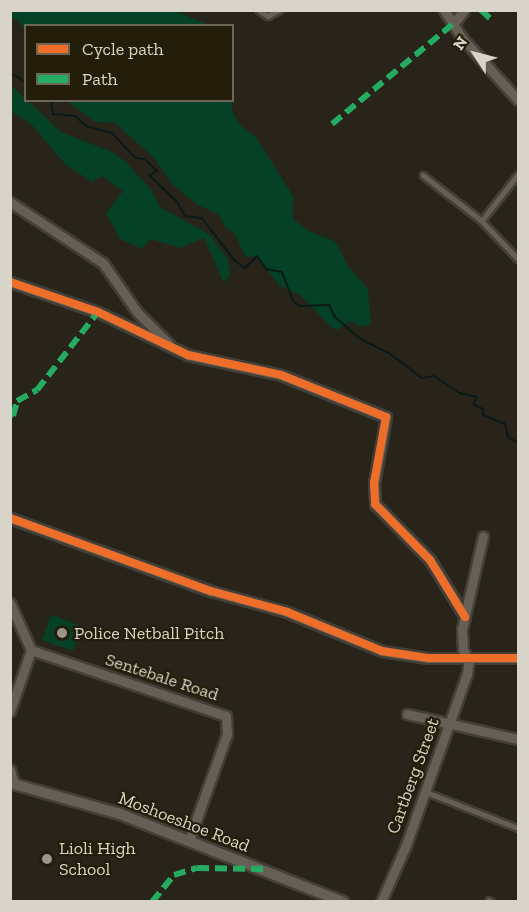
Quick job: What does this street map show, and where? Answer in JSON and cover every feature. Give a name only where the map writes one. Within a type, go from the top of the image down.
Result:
[{"type":"street","points":[[444,10],[519,100]]},
{"type":"street","points":[[454,23],[464,10]]},
{"type":"street","points":[[10,202],[103,264],[137,312],[175,350]]},
{"type":"street","points":[[10,282],[70,300],[175,350],[210,362],[281,375],[386,417],[374,483],[375,504],[430,560],[465,617]]},
{"type":"street","points":[[10,518],[212,591],[287,612],[382,651],[469,660],[519,658]]},
{"type":"street","points":[[469,660],[462,642],[465,617],[483,536]]},
{"type":"street","points":[[10,603],[30,650],[10,711]]},
{"type":"street","name":"Sentebale Road","points":[[30,650],[226,716],[227,734],[189,840]]},
{"type":"street","name":"Cartberg Street","points":[[381,902],[449,726],[469,660]]},
{"type":"street","points":[[407,714],[449,726],[519,739]]},
{"type":"street","points":[[10,770],[12,783]]},
{"type":"street","name":"Moshoeshoe Road","points":[[12,783],[120,814],[343,902]]},
{"type":"lane","points":[[259,10],[268,16],[279,10]]},
{"type":"lane","points":[[423,175],[482,221],[519,259]]},
{"type":"lane","points":[[482,221],[519,175]]},
{"type":"lane","points":[[425,792],[519,828]]},
{"type":"path","points":[[10,423],[14,416]]},
{"type":"green space","points":[[11,10],[175,11],[207,24],[24,24],[24,28],[16,19],[11,18]]},
{"type":"green space","points":[[11,85],[24,97],[24,102],[29,102],[61,132],[112,152],[126,162],[152,191],[160,207],[209,234],[228,259],[230,275],[224,283],[204,238],[180,248],[150,239],[142,249],[120,239],[106,213],[123,191],[102,176],[92,182],[65,164],[32,125],[11,111]]},
{"type":"green space","points":[[68,102],[232,102],[232,111],[241,126],[256,137],[293,196],[293,219],[309,231],[336,242],[348,266],[368,289],[371,325],[359,326],[351,321],[337,330],[331,327],[300,295],[280,286],[257,256],[246,257],[235,234],[225,227],[218,214],[198,205],[173,185],[153,157],[115,123],[96,122]]},
{"type":"green space","name":"Police Netball Pitch","points":[[51,615],[82,626],[73,651],[42,640]]},
{"type":"waterway","points":[[10,73],[24,81]]},
{"type":"waterway","points":[[51,102],[53,114],[75,116],[86,126],[112,133],[135,158],[145,159],[157,171],[149,175],[177,202],[185,216],[202,218],[234,260],[245,268],[257,256],[266,269],[282,272],[293,301],[300,306],[329,305],[335,317],[359,338],[389,353],[422,378],[434,376],[459,393],[476,397],[474,405],[483,409],[483,415],[505,424],[508,437],[518,443]]},
{"type":"marked path","points":[[481,10],[493,21]]},
{"type":"marked path","points":[[332,124],[454,23]]},
{"type":"marked path","points":[[10,415],[13,416],[17,401],[37,390],[98,312]]},
{"type":"marked path","points":[[152,902],[174,875],[197,868],[263,869]]},
{"type":"cycle path","points":[[10,282],[98,312],[188,355],[281,375],[386,417],[374,483],[375,504],[430,560],[465,617]]},
{"type":"cycle path","points":[[10,518],[211,591],[287,612],[382,651],[428,658],[518,658]]},
{"type":"place","name":"Police Netball Pitch","points":[[62,633]]},
{"type":"place","name":"Lioli High School","points":[[47,859]]}]
